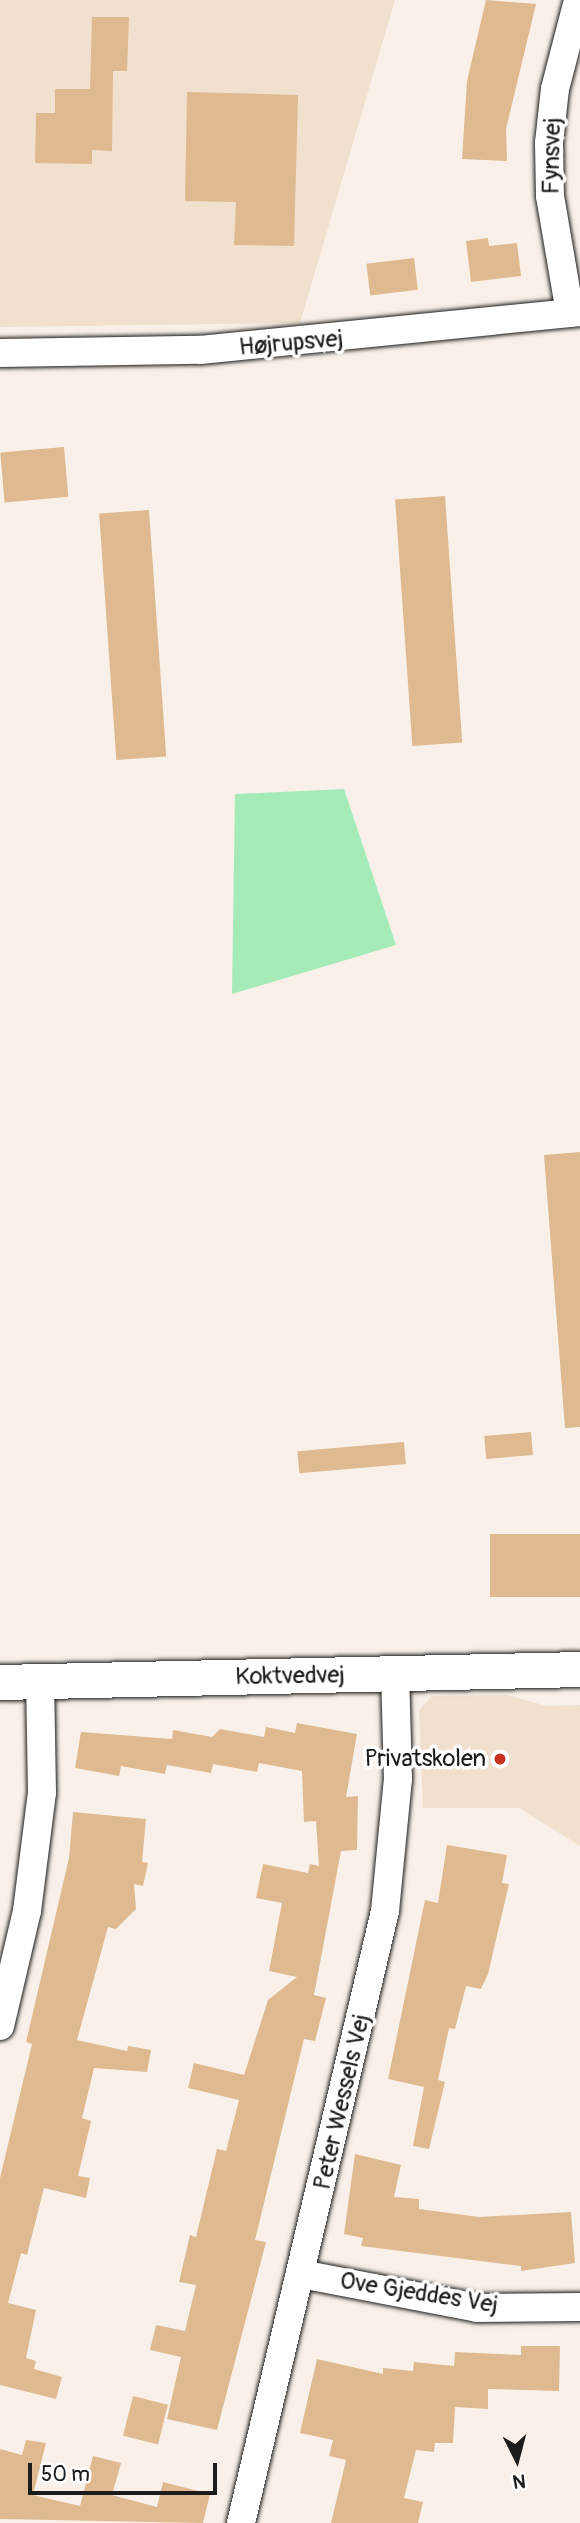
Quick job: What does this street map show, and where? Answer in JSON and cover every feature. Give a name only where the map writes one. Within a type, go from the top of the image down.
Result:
[{"type":"street","name":"Fynsvej","points":[[575,313],[550,196],[549,143],[555,89],[578,0]]},
{"type":"street","name":"Højrupsvej","points":[[0,353],[200,350],[575,313]]},
{"type":"street","name":"Koktvedvej","points":[[0,1682],[580,1670]]},
{"type":"street","name":"Peter Wessels Vej","points":[[241,2523],[385,1910],[398,1785],[395,1674]]},
{"type":"street","points":[[0,2026],[27,1911],[42,1793],[40,1680]]},
{"type":"street","name":"Ove Gjeddes Vej","points":[[301,2274],[477,2308],[580,2307]]},
{"type":"shaded area","points":[[0,0],[395,0],[300,323],[0,327]]},
{"type":"shaded area","name":"Privatskolen","points":[[507,1695],[547,1706],[580,1705],[580,1846],[519,1808],[423,1808],[419,1710],[432,1696]]},
{"type":"green space","points":[[344,789],[396,945],[232,994],[235,794]]},
{"type":"building","points":[[486,0],[536,4],[506,129],[507,161],[462,159],[467,81]]},
{"type":"building","points":[[92,17],[129,17],[127,71],[113,71],[112,151],[92,150],[92,164],[35,163],[36,113],[55,113],[55,89],[90,89]]},
{"type":"building","points":[[187,92],[298,95],[294,246],[234,245],[236,202],[185,201]]},
{"type":"building","points":[[488,238],[489,246],[517,243],[521,276],[471,282],[466,241]]},
{"type":"building","points":[[414,258],[418,290],[370,296],[366,264]]},
{"type":"building","points":[[64,447],[68,497],[5,502],[0,453]]},
{"type":"building","points":[[445,496],[462,742],[412,746],[395,499]]},
{"type":"building","points":[[149,510],[166,756],[116,760],[99,513]]},
{"type":"building","points":[[580,1152],[580,1427],[565,1428],[544,1155]]},
{"type":"building","points":[[531,1432],[533,1455],[486,1459],[484,1436]]},
{"type":"building","points":[[404,1442],[406,1464],[299,1473],[297,1451]]},
{"type":"building","points":[[490,1534],[580,1534],[580,1597],[490,1597]]},
{"type":"building","points":[[297,1723],[357,1734],[346,1797],[358,1796],[357,1850],[341,1851],[314,1995],[326,1998],[315,2041],[304,2039],[255,2240],[266,2242],[217,2430],[167,2419],[181,2357],[150,2350],[156,2325],[185,2331],[196,2285],[179,2282],[190,2235],[196,2237],[217,2149],[226,2151],[239,2100],[188,2088],[194,2063],[244,2075],[268,2000],[297,1977],[269,1971],[282,1903],[256,1898],[263,1864],[308,1873],[310,1864],[319,1866],[316,1821],[304,1822],[302,1771],[259,1763],[257,1772],[213,1764],[211,1773],[167,1765],[165,1774],[121,1766],[119,1776],[75,1768],[81,1732],[172,1739],[173,1730],[212,1737],[220,1729],[264,1737],[266,1727],[295,1733]]},
{"type":"building","points":[[73,1812],[146,1819],[142,1862],[148,1863],[143,1886],[134,1884],[136,1909],[116,1929],[108,1927],[77,2040],[127,2051],[125,2062],[128,2046],[151,2050],[147,2072],[94,2068],[82,2118],[91,2121],[78,2176],[90,2178],[86,2198],[44,2188],[27,2255],[21,2253],[8,2303],[36,2310],[26,2358],[36,2361],[34,2369],[62,2377],[56,2399],[0,2385],[0,2178],[32,2044],[26,2042],[69,1858]]},
{"type":"building","points":[[447,1845],[507,1855],[502,1883],[509,1884],[488,1974],[481,1989],[466,1986],[455,2029],[449,2028],[438,2080],[445,2082],[429,2149],[413,2146],[424,2087],[388,2079],[425,1900],[438,1903]]},
{"type":"building","points":[[355,2154],[401,2165],[394,2197],[419,2199],[419,2209],[479,2217],[571,2212],[575,2263],[521,2271],[521,2266],[361,2246],[363,2238],[344,2234]]},
{"type":"building","points":[[521,2346],[560,2346],[559,2391],[488,2389],[488,2409],[455,2407],[453,2443],[435,2443],[434,2452],[416,2450],[404,2498],[423,2502],[418,2523],[331,2523],[346,2460],[329,2456],[333,2440],[300,2433],[317,2359],[383,2374],[383,2368],[413,2371],[414,2362],[454,2366],[455,2352],[521,2355]]},
{"type":"building","points":[[133,2396],[168,2405],[158,2444],[123,2436]]},
{"type":"building","points":[[26,2440],[46,2443],[33,2495],[80,2506],[93,2456],[121,2463],[112,2495],[157,2507],[163,2482],[210,2494],[203,2523],[0,2519],[0,2449],[22,2455]]},
{"type":"place","name":"Privatskolen","points":[[500,1759]]}]
